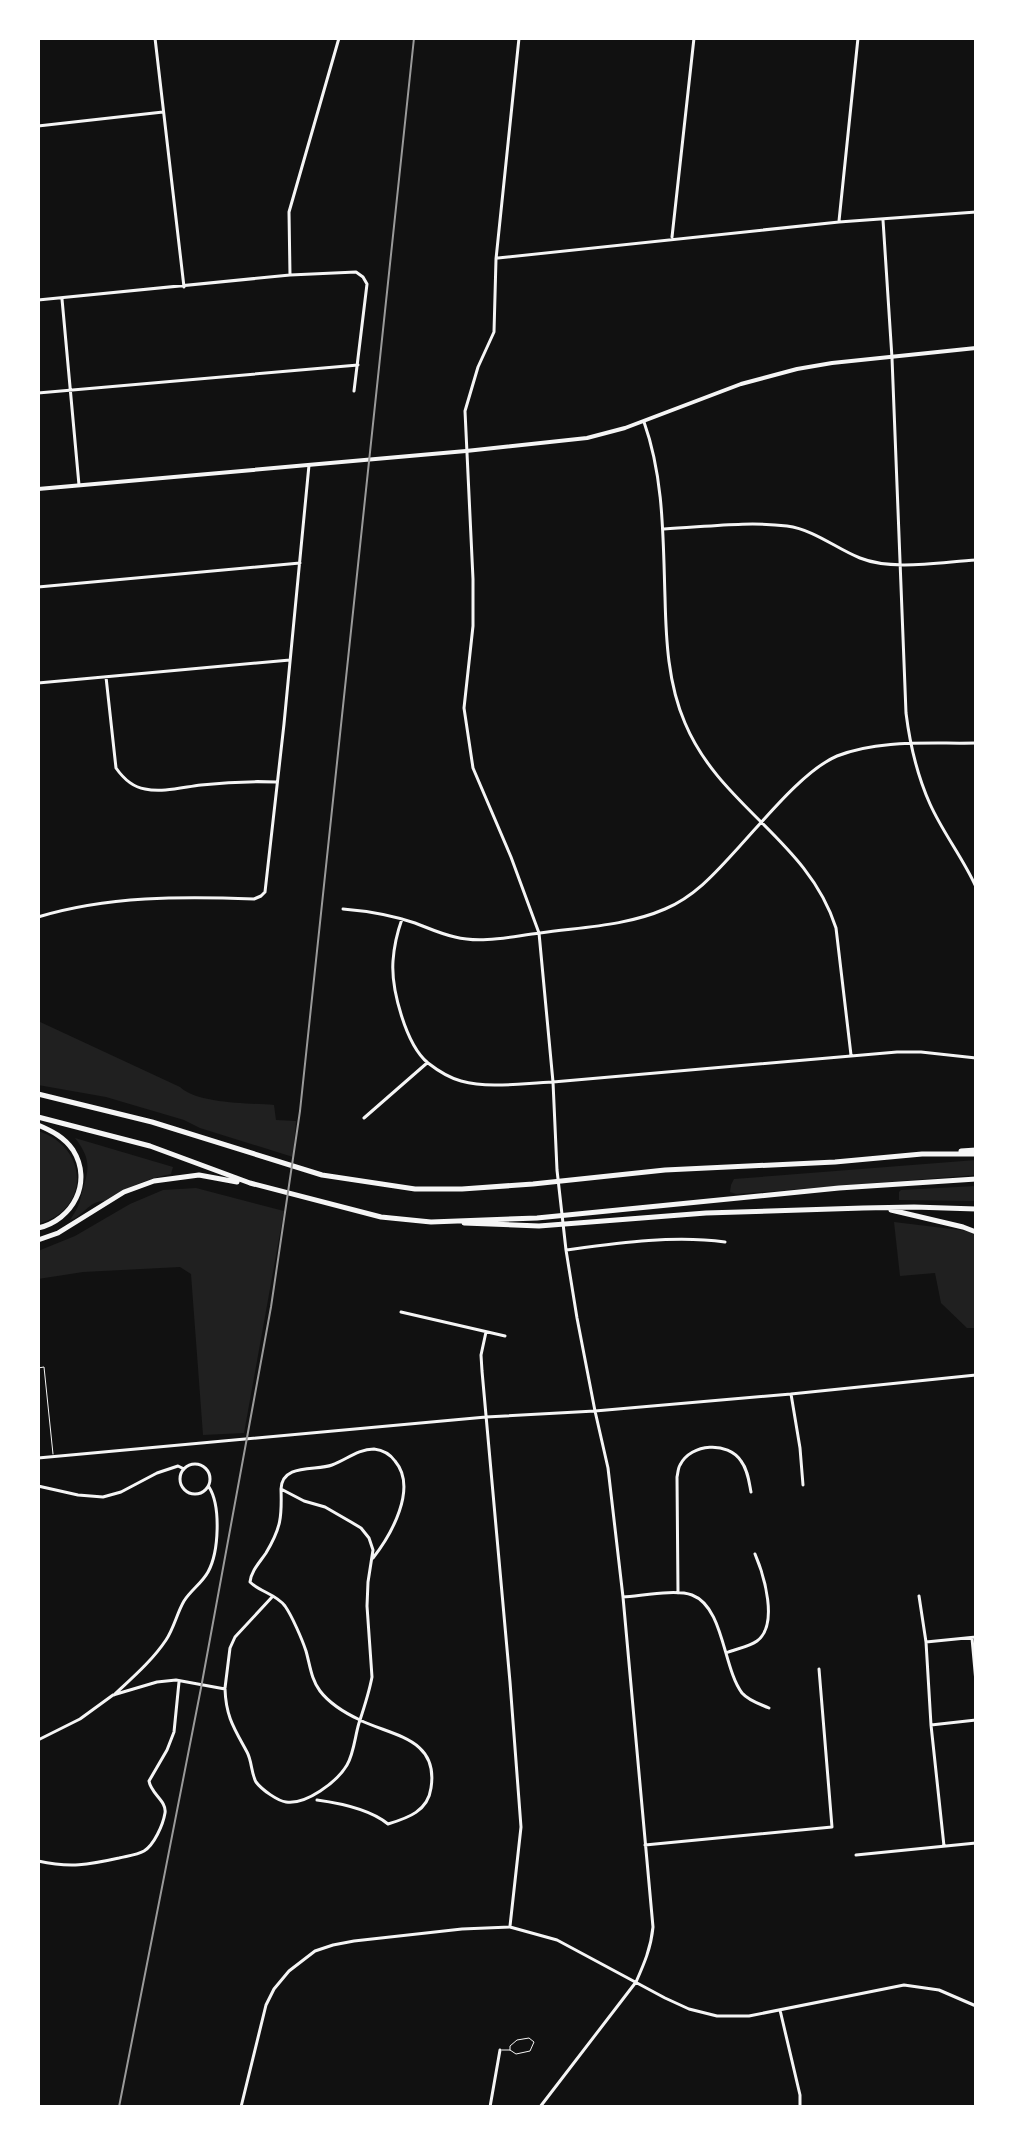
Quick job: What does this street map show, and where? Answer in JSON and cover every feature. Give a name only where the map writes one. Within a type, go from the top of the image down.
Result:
[{"type":"highway","points":[[38,1094],[152,1122],[322,1175],[415,1189],[462,1189],[665,1170],[976,1152]]},
{"type":"highway","points":[[38,1117],[150,1146],[250,1183]]},
{"type":"highway","points":[[38,1125],[59,1135],[68,1144],[79,1161],[81,1182],[73,1205],[65,1215],[38,1228]]},
{"type":"highway","points":[[38,1240],[58,1233],[124,1192],[154,1181],[199,1175],[250,1183],[381,1217],[431,1222],[539,1226],[706,1213],[914,1207],[976,1209]]},
{"type":"highway","points":[[431,1222],[537,1218],[839,1188],[976,1179]]},
{"type":"highway","points":[[887,1209],[976,1232]]},
{"type":"main road","points":[[38,489],[587,438],[644,422],[767,376],[832,363],[976,348]]},
{"type":"street","points":[[155,38],[184,287]]},
{"type":"street","points":[[290,275],[289,212],[339,38]]},
{"type":"street","points":[[519,38],[496,259],[494,332],[478,367],[465,411],[473,626],[464,708],[473,768],[539,933],[566,1250],[608,1468],[653,1927],[647,1959],[636,1982],[540,2107]]},
{"type":"street","points":[[672,239],[694,38]]},
{"type":"street","points":[[839,222],[858,38]]},
{"type":"street","points":[[38,126],[163,112]]},
{"type":"street","points":[[496,259],[839,222],[976,212]]},
{"type":"street","points":[[883,220],[910,744],[930,804],[976,887]]},
{"type":"street","points":[[38,300],[290,275],[356,272],[367,284],[354,391]]},
{"type":"street","points":[[62,299],[79,485]]},
{"type":"street","points":[[38,393],[358,365]]},
{"type":"street","points":[[644,422],[658,474],[666,634],[679,708],[714,774],[790,849],[810,874],[830,910],[836,928],[851,1055]]},
{"type":"street","points":[[38,917],[76,906],[192,897],[254,899],[265,892],[309,465]]},
{"type":"street","points":[[663,529],[748,524],[788,526],[816,534],[861,559],[882,564],[976,560]]},
{"type":"street","points":[[38,587],[300,563]]},
{"type":"street","points":[[38,683],[290,660]]},
{"type":"street","points":[[106,677],[116,768],[131,784],[157,790],[226,782],[278,782]]},
{"type":"street","points":[[343,909],[402,919],[457,938],[501,938],[624,922],[668,908],[690,896],[817,768],[836,757],[864,749],[910,744],[976,743]]},
{"type":"street","points":[[968,869],[976,868]]},
{"type":"street","points":[[402,919],[395,938],[392,964],[395,992],[405,1024],[427,1063],[461,1081],[499,1085],[553,1082],[851,1055],[921,1052],[976,1058]]},
{"type":"street","points":[[364,1118],[427,1063]]},
{"type":"street","points":[[566,1250],[680,1240],[725,1242]]},
{"type":"street","points":[[401,1312],[505,1336]]},
{"type":"street","points":[[486,1332],[481,1355],[521,1827],[510,1927]]},
{"type":"street","points":[[38,1458],[486,1417],[791,1394],[976,1375]]},
{"type":"street","points":[[791,1394],[803,1485]]},
{"type":"street","points":[[678,1593],[677,1477],[680,1463],[695,1450],[710,1447],[728,1449],[741,1459],[751,1492]]},
{"type":"street","points":[[317,1800],[342,1804],[388,1824],[418,1812],[424,1806],[431,1793],[433,1778],[425,1753],[416,1744],[360,1720],[331,1703],[319,1689],[285,1606],[253,1585],[250,1579],[282,1520],[281,1482],[285,1477],[302,1468],[329,1466],[374,1449],[392,1457],[403,1475],[405,1491],[384,1544],[373,1558]]},
{"type":"street","points":[[38,1740],[80,1719],[113,1695],[165,1642],[185,1600],[209,1570],[215,1552],[216,1527],[210,1476],[204,1467],[194,1464],[184,1469],[180,1480],[187,1493],[199,1494],[209,1487]]},
{"type":"street","points":[[38,1486],[86,1497],[103,1497],[121,1492],[165,1470],[178,1466],[184,1469]]},
{"type":"street","points":[[273,1596],[235,1637],[230,1648],[225,1689],[230,1722],[253,1766],[254,1779],[282,1803],[300,1801],[324,1789],[338,1778],[349,1762],[372,1677],[367,1606],[373,1550],[361,1528],[325,1507],[281,1489]]},
{"type":"street","points":[[726,1653],[756,1642],[766,1632],[768,1605],[761,1567],[755,1554]]},
{"type":"street","points":[[623,1597],[678,1593],[692,1595],[705,1604],[714,1618],[741,1692],[751,1701],[769,1708]]},
{"type":"street","points":[[919,1596],[944,1846]]},
{"type":"street","points":[[926,1642],[974,1637],[976,1682]]},
{"type":"street","points":[[645,1845],[832,1827],[819,1669]]},
{"type":"street","points":[[113,1695],[165,1680],[225,1689]]},
{"type":"street","points":[[38,1861],[62,1866],[89,1865],[135,1854],[146,1850],[151,1844],[165,1815],[165,1808],[152,1792],[149,1781],[174,1732],[179,1680]]},
{"type":"street","points":[[931,1725],[976,1720]]},
{"type":"street","points":[[856,1855],[976,1843]]},
{"type":"street","points":[[241,2107],[266,2005],[274,1989],[303,1958],[315,1951],[354,1941],[510,1927],[557,1940],[665,1998],[705,2014],[743,2016],[904,1985],[939,1990],[976,2006]]},
{"type":"street","points":[[780,2010],[800,2095],[800,2107]]},
{"type":"street","points":[[490,2107],[500,2050]]},
{"type":"lane","points":[[38,1368],[44,1367],[53,1457]]},
{"type":"lane","points":[[500,2050],[510,2050],[516,2054],[530,2051],[534,2042],[529,2038],[517,2040],[510,2050]]},
{"type":"shaded area","points":[[38,1021],[199,1097],[274,1105],[276,1120],[296,1121],[293,1157],[106,1097],[38,1085]]},
{"type":"shaded area","points":[[38,1131],[55,1139],[67,1150],[77,1178],[75,1193],[68,1206],[55,1217],[38,1224]]},
{"type":"shaded area","points":[[75,1138],[173,1167],[171,1174],[145,1181],[99,1201],[70,1220],[79,1203],[87,1167],[86,1156]]},
{"type":"shaded area","points":[[976,1160],[976,1175],[736,1194],[730,1192],[734,1179]]},
{"type":"shaded area","points":[[976,1186],[976,1201],[899,1200],[901,1190]]},
{"type":"shaded area","points":[[196,1188],[284,1211],[244,1433],[203,1435],[191,1274],[180,1267],[83,1272],[38,1279],[38,1251],[75,1236],[130,1204],[163,1190]]},
{"type":"shaded area","points":[[894,1222],[976,1234],[976,1328],[967,1328],[941,1303],[935,1273],[900,1276]]},
{"type":"railway","points":[[119,2107],[271,1307],[300,1111],[414,38]]}]
